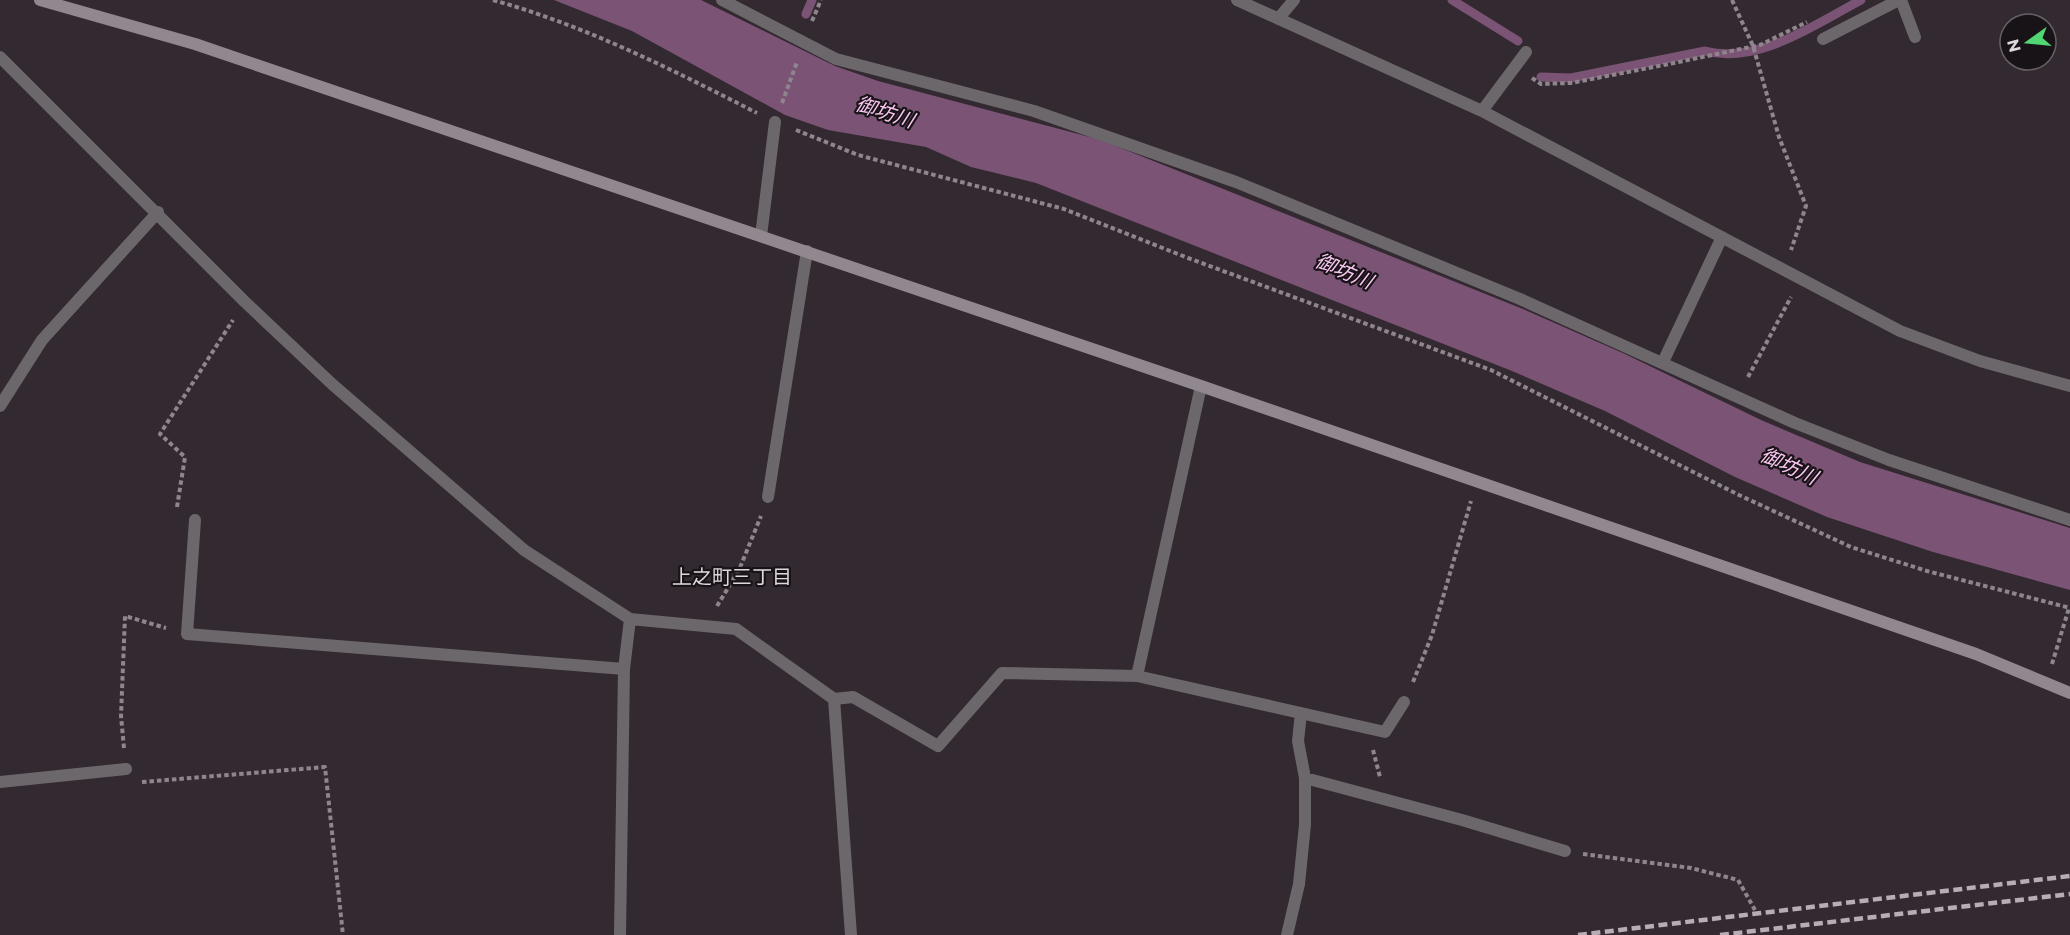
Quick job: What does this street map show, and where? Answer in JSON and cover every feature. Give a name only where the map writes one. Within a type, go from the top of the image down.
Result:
[{"type":"street","points":[[40,0],[195,44],[807,251],[1976,654],[2070,693]]},
{"type":"street","points":[[722,0],[836,59],[1034,111],[1236,182],[1520,299],[1737,397],[1889,460],[2070,520]]},
{"type":"street","points":[[1237,0],[1482,111],[1900,331],[1980,361],[2070,386]]},
{"type":"street","points":[[1278,19],[1294,0]]},
{"type":"street","points":[[1823,39],[1900,0],[1915,37]]},
{"type":"street","points":[[1482,111],[1526,52]]},
{"type":"street","points":[[0,57],[246,302],[332,384],[524,550],[630,619],[736,629],[834,699],[853,697],[938,746],[1002,673],[1137,676],[1385,732],[1404,702]]},
{"type":"street","points":[[761,236],[777,116]]},
{"type":"street","points":[[0,406],[42,340],[158,212]]},
{"type":"street","points":[[1663,362],[1722,237]]},
{"type":"street","points":[[768,497],[807,251]]},
{"type":"street","points":[[1137,676],[1201,386]]},
{"type":"street","points":[[195,520],[187,634],[624,669]]},
{"type":"street","points":[[620,935],[624,669],[630,619]]},
{"type":"street","points":[[834,699],[851,935]]},
{"type":"street","points":[[1287,935],[1299,884],[1305,825],[1305,778],[1298,741],[1301,713]]},
{"type":"street","points":[[0,782],[126,769]]},
{"type":"street","points":[[1305,778],[1565,851]]},
{"type":"path","points":[[493,0],[534,12],[648,57],[858,155],[1064,209],[1188,258],[1491,370],[1739,495],[1851,547],[1927,571],[2069,608],[2047,682]]},
{"type":"path","points":[[1732,0],[1753,46],[1779,137],[1806,206],[1783,270]]},
{"type":"path","points":[[1515,68],[1541,84],[1571,83],[1753,46],[1816,18]]},
{"type":"path","points":[[777,116],[798,58]]},
{"type":"path","points":[[1737,397],[1800,280]]},
{"type":"path","points":[[195,520],[177,510],[185,457],[160,434],[246,302]]},
{"type":"path","points":[[1404,702],[1432,634],[1476,483]]},
{"type":"path","points":[[706,625],[739,570],[768,497]]},
{"type":"path","points":[[187,634],[125,616],[120,716],[128,783],[325,767],[343,935]]},
{"type":"path","points":[[1360,726],[1371,743],[1379,770],[1382,799]]},
{"type":"path","points":[[1565,851],[1618,861],[1691,868],[1738,880],[1755,910]]},
{"type":"water","name":"御坊川","points":[[554,0],[701,0],[835,66],[878,81],[1101,140],[1523,309],[1625,354],[1761,420],[1860,462],[2070,528],[2070,590],[1933,552],[1827,517],[1735,477],[1605,411],[1512,371],[1036,183],[971,167],[926,147],[828,130],[785,115],[632,31]]},
{"type":"waterway","points":[[806,14],[812,0]]},
{"type":"waterway","points":[[1452,0],[1518,41]]},
{"type":"waterway","points":[[1541,77],[1571,78],[1705,51],[1725,54],[1766,47],[1786,40],[1861,0]]},
{"type":"railway","points":[[1578,935],[2070,876]]},
{"type":"railway","points":[[1720,935],[2070,894]]},
{"type":"district","name":"上之町三丁目","points":[[732,577]]}]
